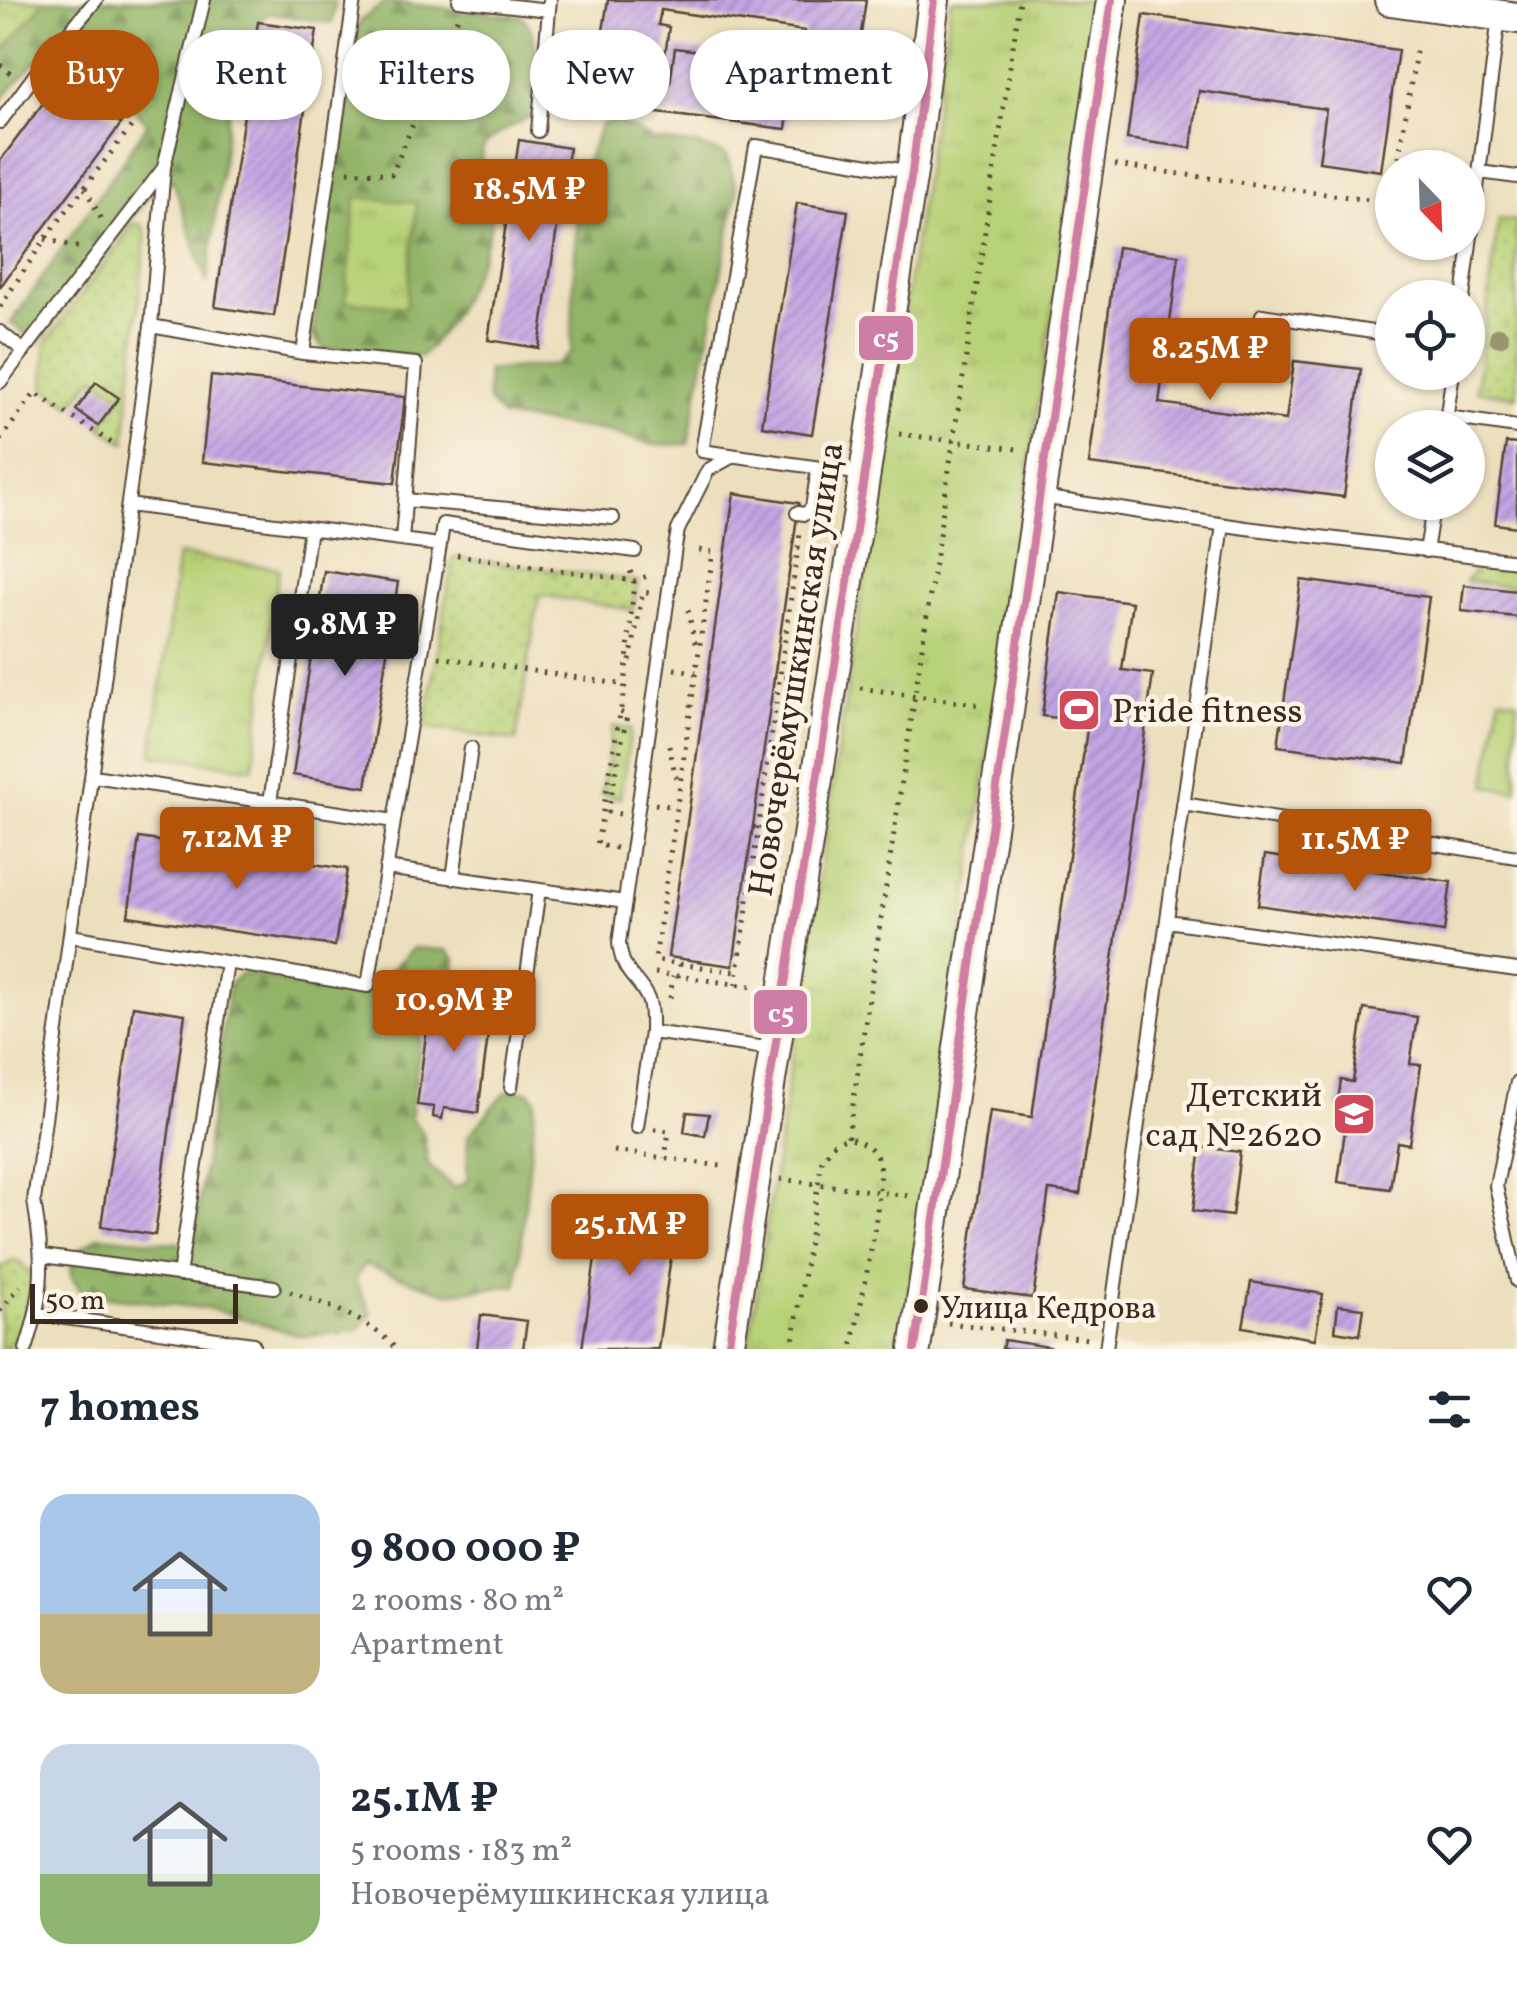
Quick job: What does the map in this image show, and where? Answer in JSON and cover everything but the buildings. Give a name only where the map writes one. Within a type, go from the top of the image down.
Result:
[{"type":"street","name":"Новочерёмушкинская улица","points":[[728,1349],[742,1172],[774,1049],[912,172],[934,0]]},
{"type":"street","points":[[915,1349],[1112,0]]},
{"type":"street","points":[[1390,0],[1508,16]]},
{"type":"lane","points":[[71,30],[96,0]]},
{"type":"lane","points":[[26,1349],[37,1314],[43,1256],[34,1201],[151,326],[164,167],[204,0]]},
{"type":"lane","points":[[302,353],[354,0]]},
{"type":"lane","points":[[462,0],[550,5],[538,130]]},
{"type":"lane","points":[[1484,150],[1508,16]]},
{"type":"lane","points":[[0,122],[30,82]]},
{"type":"lane","points":[[863,474],[702,451],[756,146],[912,172]]},
{"type":"lane","points":[[0,382],[164,167]]},
{"type":"lane","points":[[1485,173],[1517,177]]},
{"type":"lane","points":[[1262,315],[1375,332]]},
{"type":"lane","points":[[151,326],[302,353],[416,364],[402,540]]},
{"type":"lane","points":[[0,332],[24,351]]},
{"type":"lane","points":[[1485,425],[1517,427]]},
{"type":"lane","points":[[637,1127],[651,1032],[650,1005],[625,969],[619,943],[675,547],[678,530],[708,470],[733,456]]},
{"type":"lane","points":[[800,514],[812,508],[818,468]]},
{"type":"lane","points":[[1041,497],[1223,525],[1517,562]]},
{"type":"lane","points":[[405,500],[613,518]]},
{"type":"lane","points":[[128,506],[440,548]]},
{"type":"lane","points":[[1426,551],[1431,520]]},
{"type":"lane","points":[[71,936],[368,986],[443,524],[636,551]]},
{"type":"lane","points":[[1106,1345],[1223,525]]},
{"type":"lane","points":[[270,802],[310,528]]},
{"type":"lane","points":[[453,878],[472,748]]},
{"type":"lane","points":[[93,776],[394,821]]},
{"type":"lane","points":[[1183,804],[1517,858]]},
{"type":"lane","points":[[386,868],[625,902]]},
{"type":"lane","points":[[511,1086],[539,890]]},
{"type":"lane","points":[[1167,921],[1517,970]]},
{"type":"lane","points":[[179,1274],[227,963]]},
{"type":"lane","points":[[651,1032],[774,1049]]},
{"type":"lane","points":[[1517,1082],[1496,1186],[1517,1280]]},
{"type":"lane","points":[[43,1256],[274,1287]]},
{"type":"lane","points":[[37,1314],[253,1344],[252,1349]]},
{"type":"path","points":[[330,170],[392,174],[462,0]]},
{"type":"path","points":[[848,1137],[1020,0]]},
{"type":"path","points":[[1400,150],[1417,46]]},
{"type":"path","points":[[0,307],[133,124],[128,120]]},
{"type":"path","points":[[1112,164],[1375,201]]},
{"type":"path","points":[[85,188],[110,236]]},
{"type":"path","points":[[45,240],[98,252]]},
{"type":"path","points":[[0,440],[35,393],[134,458]]},
{"type":"path","points":[[870,431],[1046,453]]},
{"type":"path","points":[[736,984],[800,514]]},
{"type":"path","points":[[675,547],[713,552],[655,960],[738,972]]},
{"type":"path","points":[[440,548],[634,581],[670,569]]},
{"type":"path","points":[[798,548],[818,550]]},
{"type":"path","points":[[624,850],[597,845],[626,682],[634,581]]},
{"type":"path","points":[[630,661],[644,592]]},
{"type":"path","points":[[421,655],[638,686]]},
{"type":"path","points":[[697,664],[709,666]]},
{"type":"path","points":[[777,676],[1009,708]]},
{"type":"path","points":[[608,812],[626,715],[620,714],[626,682]]},
{"type":"path","points":[[675,816],[688,818]]},
{"type":"path","points":[[756,827],[778,830]]},
{"type":"path","points":[[678,977],[680,964]]},
{"type":"path","points":[[625,969],[756,988]]},
{"type":"path","points":[[637,1127],[669,1131],[665,1158]]},
{"type":"path","points":[[792,1349],[822,1159],[834,1143],[848,1137]]},
{"type":"path","points":[[848,1137],[873,1150],[880,1164],[879,1192],[852,1349]]},
{"type":"path","points":[[614,1151],[936,1200]]},
{"type":"path","points":[[274,1287],[338,1310],[384,1335],[396,1349]]},
{"type":"path","points":[[948,1323],[1106,1345]]},
{"type":"green space","points":[[0,0],[335,3],[332,23],[268,13],[252,30],[179,30],[179,120],[228,120],[207,283],[173,180],[152,191],[38,344],[11,323],[148,124],[144,120],[159,120],[159,30],[30,30],[30,68],[0,101]]},
{"type":"green space","points":[[0,0],[45,0],[5,49],[0,46]]},
{"type":"green space","points":[[951,0],[1097,0],[902,1349],[748,1349]]},
{"type":"green space","points":[[386,2],[522,16],[531,30],[530,116],[496,136],[482,151],[492,213],[484,248],[455,310],[420,357],[324,349],[312,335],[345,120],[510,120],[510,30],[359,30],[360,21]]},
{"type":"green space","points":[[617,121],[655,141],[695,145],[727,155],[737,191],[688,444],[653,445],[605,431],[502,417],[488,401],[487,371],[556,365],[571,353],[578,179],[602,124]]},
{"type":"green space","points":[[356,197],[417,203],[406,307],[345,301]]},
{"type":"green space","points":[[1499,219],[1517,221],[1517,396],[1476,391],[1485,390],[1485,324]]},
{"type":"green space","points":[[134,224],[142,225],[146,233],[125,443],[100,427],[122,396],[94,377],[71,406],[44,387],[46,343]]},
{"type":"green space","points":[[178,555],[279,568],[253,768],[152,755]]},
{"type":"green space","points":[[453,557],[638,581],[633,610],[539,595],[516,741],[425,727]]},
{"type":"green space","points":[[1479,564],[1517,570],[1517,587],[1466,581]]},
{"type":"green space","points":[[1500,697],[1517,700],[1517,791],[1486,786]]},
{"type":"green space","points":[[613,726],[631,729],[620,798],[601,794]]},
{"type":"green space","points":[[413,948],[446,950],[456,960],[452,988],[427,994],[410,1117],[423,1133],[428,1165],[454,1188],[467,1182],[468,1136],[506,1092],[528,1091],[536,1099],[517,1285],[446,1293],[364,1264],[355,1281],[372,1314],[356,1331],[302,1336],[211,1309],[83,1294],[71,1276],[73,1254],[100,1236],[187,1244],[194,1239],[229,984],[242,973],[365,995]]},
{"type":"green space","points":[[15,1260],[32,1279],[31,1302],[7,1349],[0,1349],[0,1268]]},
{"type":"transit line","name":"с5","points":[[728,1349],[912,172],[934,0]]},
{"type":"transit line","name":"с5","points":[[915,1349],[1112,0]]},
{"type":"place","name":"Pride fitness","points":[[1079,710]]},
{"type":"place","name":"Детский сад №2620","points":[[1354,1114]]},
{"type":"place","name":"Улица Кедрова","points":[[921,1306]]}]
